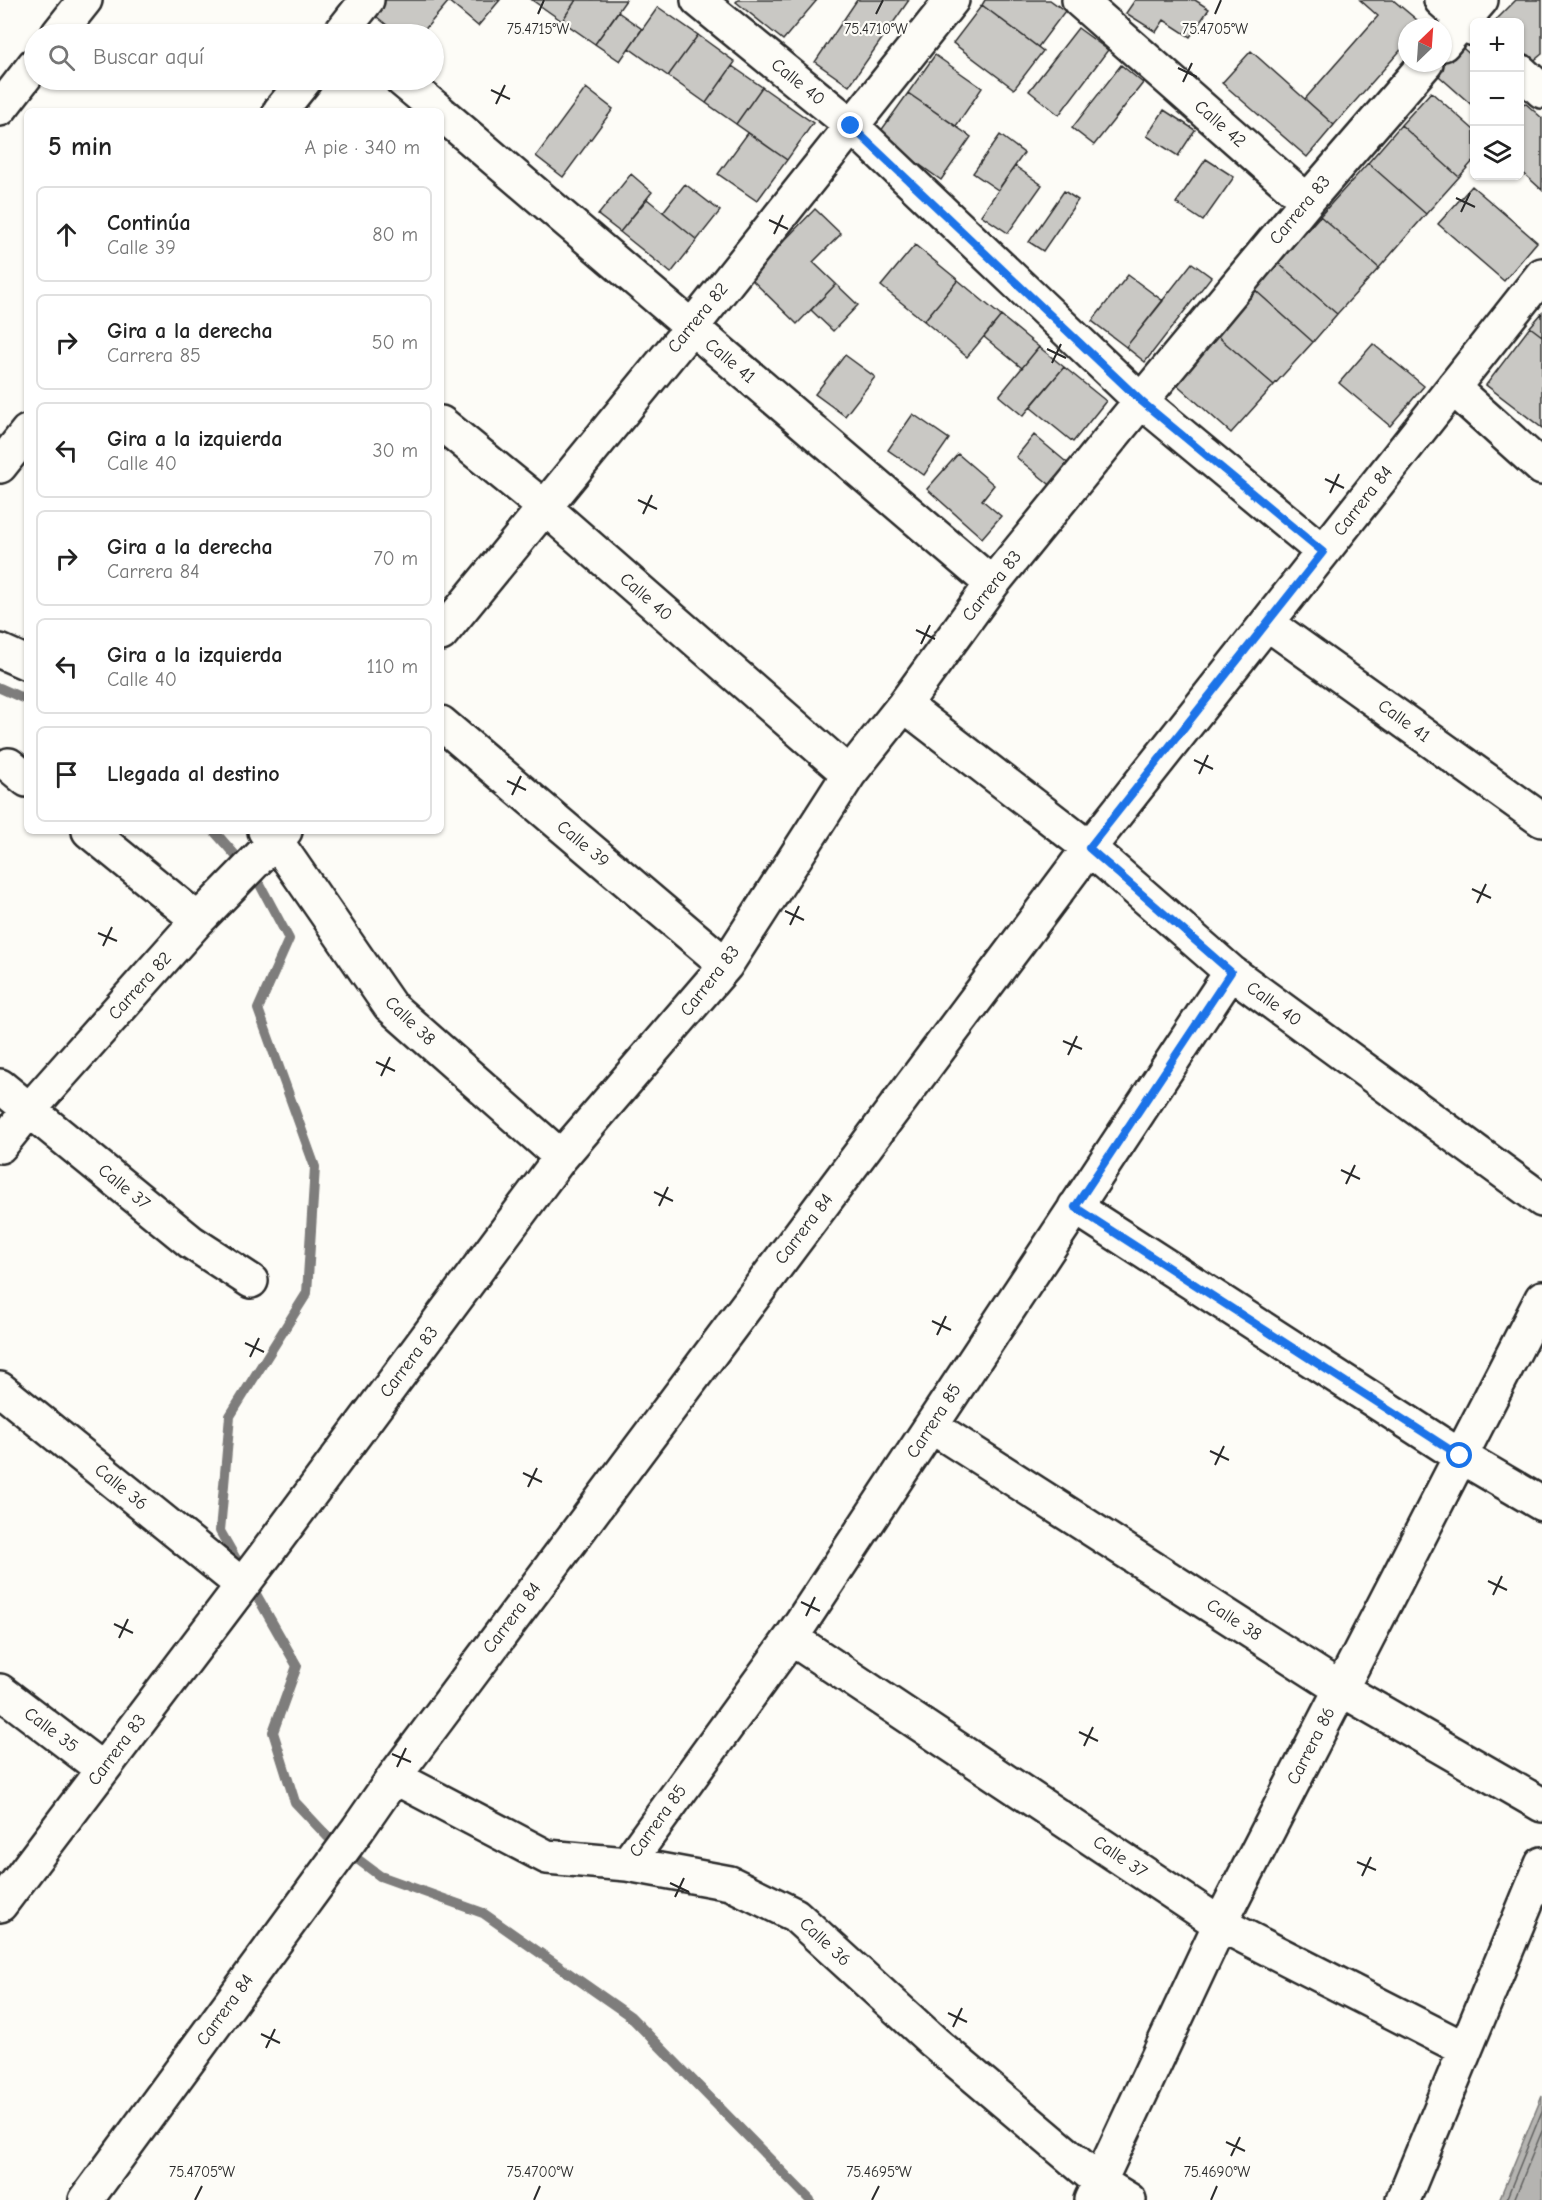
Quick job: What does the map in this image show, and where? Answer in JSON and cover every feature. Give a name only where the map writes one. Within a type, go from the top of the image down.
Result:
[{"type":"street","points":[[66,24],[85,0]]},
{"type":"street","points":[[351,24],[368,0]]},
{"type":"street","name":"Calle 40","points":[[698,0],[851,126],[1141,401],[1323,552]]},
{"type":"street","name":"Carrera 82","points":[[444,630],[691,328],[952,0]]},
{"type":"street","name":"Calle 42","points":[[1079,0],[1307,201]]},
{"type":"street","name":"Carrera 83","points":[[0,1905],[266,1554],[561,1157],[726,965],[849,774],[904,705],[992,584],[1307,201],[1418,72]]},
{"type":"street","points":[[1521,72],[1542,91]]},
{"type":"street","points":[[0,109],[24,78]]},
{"type":"street","points":[[282,108],[297,90]]},
{"type":"street","name":"Calle 41","points":[[414,90],[435,108]]},
{"type":"street","name":"Calle 41","points":[[444,115],[992,584]]},
{"type":"street","name":"Carrera 84","points":[[86,2200],[394,1777],[1089,848],[1542,275]]},
{"type":"street","points":[[1453,387],[1542,468]]},
{"type":"street","name":"Calle 40","points":[[444,425],[544,507],[849,774]]},
{"type":"street","points":[[0,466],[24,436]]},
{"type":"street","name":"Calle 41","points":[[1266,623],[1542,820]]},
{"type":"street","points":[[0,651],[24,662]]},
{"type":"street","name":"Calle 40","points":[[904,705],[1089,848],[1231,972],[1542,1200]]},
{"type":"street","name":"Calle 39","points":[[444,726],[726,965]]},
{"type":"street","points":[[93,834],[198,920]]},
{"type":"street","name":"Carrera 82","points":[[0,1146],[30,1109],[198,920],[273,839]]},
{"type":"street","name":"Calle 38","points":[[273,839],[390,1006],[561,1157]]},
{"type":"street","name":"Carrera 85","points":[[627,1864],[791,1638],[1231,972]]},
{"type":"street","name":"Calle 37","points":[[0,1086],[190,1242],[251,1281]]},
{"type":"street","points":[[1075,1207],[1460,1456],[1542,1504]]},
{"type":"street","name":"Carrera 86","points":[[1096,2192],[1220,1924],[1542,1298]]},
{"type":"street","name":"Calle 36","points":[[0,1389],[244,1583]]},
{"type":"street","name":"Calle 38","points":[[931,1426],[1341,1689],[1542,1805]]},
{"type":"street","name":"Calle 37","points":[[791,1638],[1220,1924],[1465,2049]]},
{"type":"street","name":"Calle 35","points":[[0,1691],[102,1769]]},
{"type":"street","name":"Calle 36","points":[[394,1777],[547,1857],[627,1864],[730,1883],[795,1915],[1096,2192],[1129,2200]]},
{"type":"street","points":[[1403,2200],[1542,1864]]},
{"type":"water","points":[[1542,2096],[1542,2200],[1499,2200]]},
{"type":"building","points":[[383,0],[449,1],[429,24],[386,24],[372,13]]},
{"type":"building","points":[[447,0],[500,0],[478,26]]},
{"type":"building","points":[[532,0],[576,0],[562,21]]},
{"type":"building","points":[[576,0],[626,0],[595,44],[562,21]]},
{"type":"building","points":[[738,0],[817,0],[783,40],[736,2]]},
{"type":"building","points":[[857,0],[909,0],[849,86],[815,62]]},
{"type":"building","points":[[985,0],[1050,0],[1065,11],[1038,47],[982,5]]},
{"type":"building","points":[[1135,0],[1195,0],[1209,9],[1190,37],[1164,20],[1156,32],[1126,13]]},
{"type":"building","points":[[1360,0],[1393,0],[1415,18],[1398,18],[1398,53],[1334,125],[1305,99],[1378,16]]},
{"type":"building","points":[[1516,0],[1542,0],[1542,54],[1531,63],[1524,56],[1524,18],[1498,18]]},
{"type":"building","points":[[982,5],[1043,51],[1014,89],[953,43]]},
{"type":"building","points":[[658,7],[698,35],[668,76],[629,48]]},
{"type":"building","points":[[618,12],[642,29],[620,61],[595,44]]},
{"type":"building","points":[[1078,28],[1108,50],[1059,115],[1029,91]]},
{"type":"building","points":[[698,35],[735,62],[706,103],[668,76]]},
{"type":"building","points":[[1455,41],[1470,54],[1470,103],[1434,72],[1452,72],[1452,44]]},
{"type":"building","points":[[1251,51],[1334,125],[1307,157],[1222,83]]},
{"type":"building","points":[[935,55],[982,88],[956,126],[908,93]]},
{"type":"building","points":[[1121,65],[1143,83],[1094,145],[1072,128]]},
{"type":"building","points":[[732,66],[762,87],[736,124],[706,103]]},
{"type":"building","points":[[762,87],[813,123],[787,160],[736,124]]},
{"type":"building","points":[[586,88],[613,109],[563,177],[536,156]]},
{"type":"building","points":[[1431,92],[1470,126],[1470,165],[1459,177],[1401,125]]},
{"type":"building","points":[[908,93],[971,137],[941,180],[878,135]]},
{"type":"building","points":[[1524,104],[1542,118],[1542,190],[1524,174]]},
{"type":"building","points":[[1164,110],[1195,130],[1178,156],[1147,136]]},
{"type":"building","points":[[1401,125],[1459,177],[1426,214],[1368,163]]},
{"type":"building","points":[[748,133],[787,160],[757,201],[718,174]]},
{"type":"building","points":[[1000,135],[1024,153],[998,190],[973,173]]},
{"type":"building","points":[[1206,159],[1234,177],[1203,221],[1176,203]]},
{"type":"building","points":[[1368,163],[1426,214],[1379,268],[1320,216]]},
{"type":"building","points":[[1015,166],[1042,185],[1008,233],[981,215]]},
{"type":"building","points":[[631,174],[652,192],[620,232],[598,215]]},
{"type":"building","points":[[685,184],[720,211],[697,240],[663,212]]},
{"type":"building","points":[[1472,186],[1537,242],[1504,281],[1438,224]]},
{"type":"building","points":[[1064,191],[1078,200],[1043,251],[1029,242]]},
{"type":"building","points":[[647,199],[697,240],[671,273],[620,232]]},
{"type":"building","points":[[815,209],[841,234],[813,262],[836,284],[797,324],[749,277]]},
{"type":"building","points":[[1320,216],[1379,268],[1337,314],[1278,263]]},
{"type":"building","points":[[915,245],[958,280],[924,321],[881,286]]},
{"type":"building","points":[[1192,263],[1211,277],[1145,362],[1126,347]]},
{"type":"building","points":[[1278,263],[1337,314],[1313,342],[1255,290]]},
{"type":"building","points":[[1128,275],[1163,301],[1126,347],[1092,321]]},
{"type":"building","points":[[958,280],[1001,316],[967,357],[924,321]]},
{"type":"building","points":[[836,284],[858,305],[833,331],[811,310]]},
{"type":"building","points":[[1255,290],[1313,342],[1274,385],[1215,334]]},
{"type":"building","points":[[1542,313],[1542,336],[1530,327]]},
{"type":"building","points":[[1001,316],[1039,347],[1022,368],[984,337]]},
{"type":"building","points":[[1530,327],[1542,336],[1542,428],[1486,385]]},
{"type":"building","points":[[1215,334],[1274,385],[1231,433],[1173,381]]},
{"type":"building","points":[[1373,344],[1424,386],[1390,426],[1339,383]]},
{"type":"building","points":[[1039,347],[1064,367],[1023,416],[999,396]]},
{"type":"building","points":[[845,355],[875,377],[845,416],[815,394]]},
{"type":"building","points":[[1064,367],[1106,401],[1073,442],[1030,407]]},
{"type":"building","points":[[913,414],[949,439],[924,475],[888,450]]},
{"type":"building","points":[[1034,435],[1071,466],[1054,488],[1016,457]]},
{"type":"building","points":[[958,454],[994,485],[982,500],[1001,516],[982,538],[927,489]]},
{"type":"waterway","points":[[0,688],[24,699]]},
{"type":"waterway","points":[[217,834],[258,881],[289,939],[258,1009],[315,1167],[307,1293],[230,1416],[220,1531],[297,1666],[273,1732],[295,1802],[328,1837],[380,1876],[483,1913],[630,2016],[810,2200]]},
{"type":"route","points":[[851,126],[1141,401],[1323,552],[1089,848],[1231,972],[1075,1207],[1460,1456]]}]
